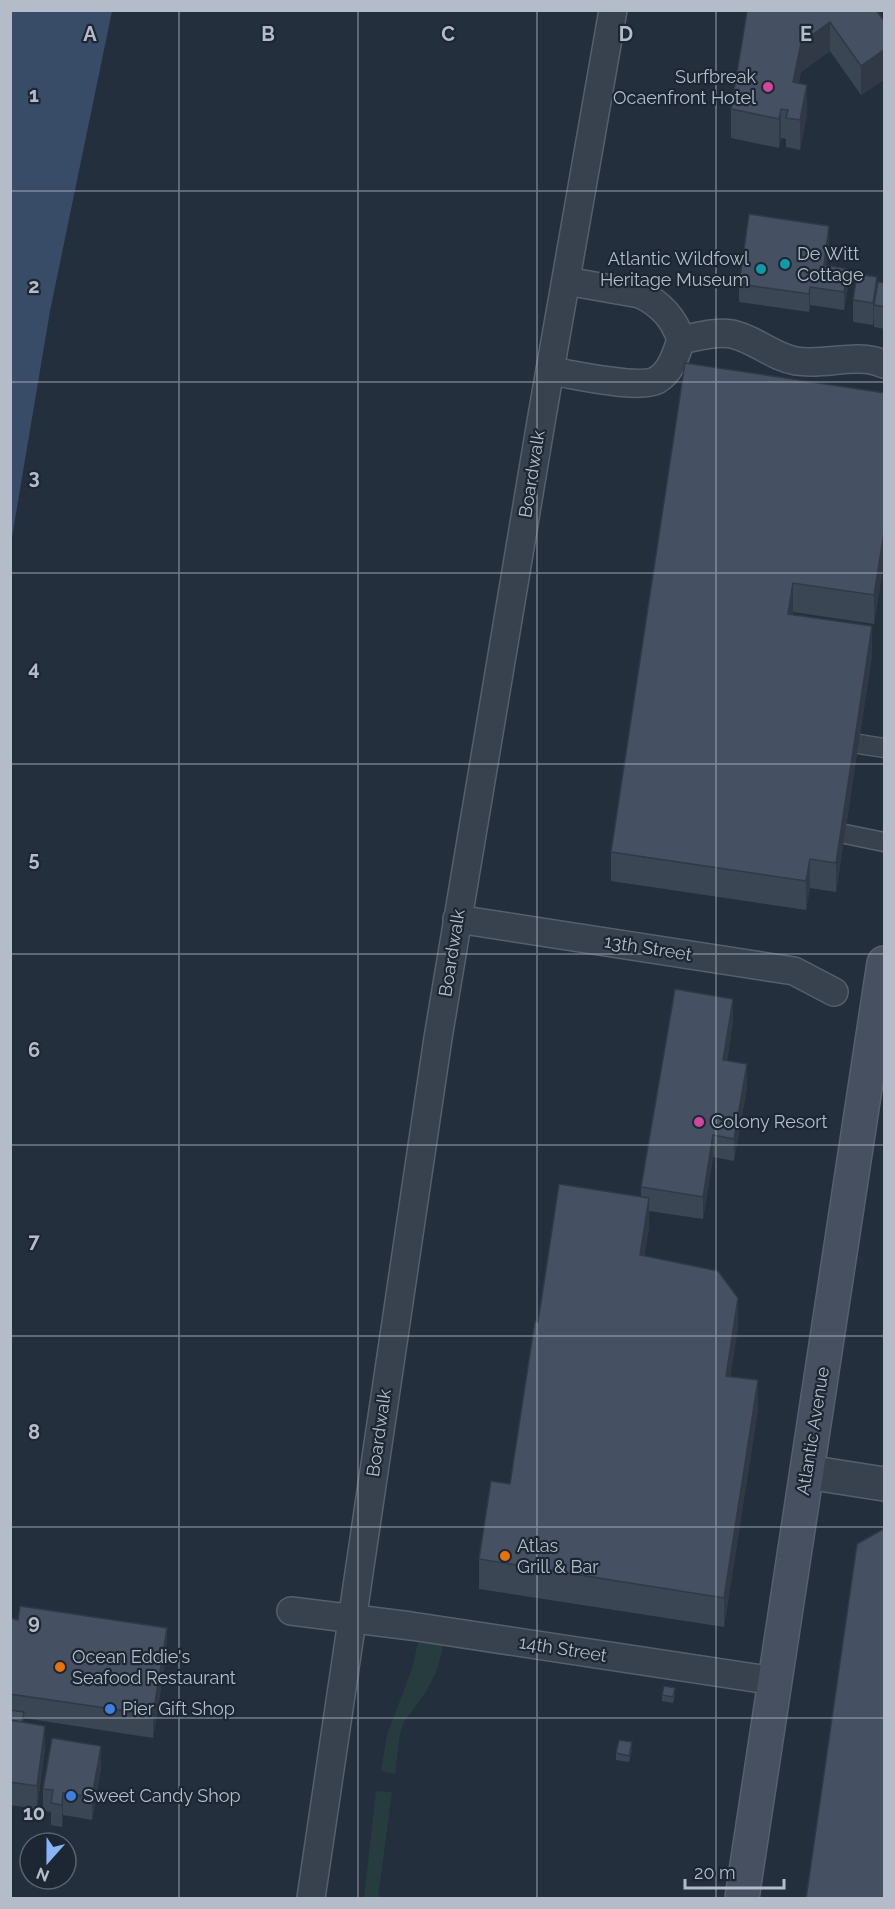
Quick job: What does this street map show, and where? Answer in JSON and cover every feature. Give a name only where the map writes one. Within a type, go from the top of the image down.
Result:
[{"type":"main road","name":"Atlantic Avenue","points":[[742,1899],[885,963]]},
{"type":"street","name":"Boardwalk","points":[[311,1899],[438,1038],[613,10]]},
{"type":"street","points":[[550,371],[641,384],[657,380],[667,371],[681,340],[676,325],[666,311],[651,299],[640,294],[566,281]]},
{"type":"street","points":[[681,340],[708,334],[731,334],[779,357],[797,362],[813,363],[858,358],[885,364]]},
{"type":"street","name":"13th Street","points":[[457,920],[794,971],[834,992]]},
{"type":"street","points":[[807,1472],[885,1484]]},
{"type":"street","name":"14th Street","points":[[291,1611],[422,1628],[775,1681]]},
{"type":"lane","points":[[859,744],[885,748]]},
{"type":"lane","points":[[845,834],[885,842]]},
{"type":"green space","points":[[418,1642],[444,1643],[437,1670],[427,1690],[404,1722],[400,1733],[395,1774],[381,1771],[387,1735],[412,1669]]},
{"type":"green space","points":[[376,1791],[392,1792],[378,1898],[364,1898]]},
{"type":"water","points":[[11,10],[112,11],[50,311],[11,543]]},
{"type":"building","name":"Surfbreak Ocaenfront Hotel","points":[[749,10],[876,10],[885,22],[885,49],[861,66],[830,22],[801,43],[793,82],[807,85],[800,120],[786,118],[788,110],[781,109],[779,119],[731,109]]},
{"type":"building","name":"De Witt Cottage","points":[[749,214],[829,226],[824,265],[848,269],[844,292],[810,287],[809,294],[739,284]]},
{"type":"building","points":[[857,274],[877,277],[873,303],[853,300]]},
{"type":"building","points":[[878,282],[885,283],[885,307],[874,305]]},
{"type":"building","points":[[685,363],[885,393],[885,526],[874,595],[793,583],[788,614],[872,626],[836,863],[810,859],[806,881],[611,852]]},
{"type":"building","name":"Colony Resort","points":[[675,989],[733,999],[723,1060],[747,1064],[734,1139],[713,1135],[703,1197],[641,1187]]},
{"type":"building","points":[[559,1184],[649,1198],[640,1255],[718,1271],[738,1298],[726,1376],[758,1380],[724,1598],[479,1559],[491,1481],[510,1484]]},
{"type":"building","points":[[885,1528],[885,1899],[806,1899],[857,1544]]},
{"type":"building","points":[[20,1606],[167,1628],[153,1715],[10,1694],[10,1618],[18,1620]]},
{"type":"building","points":[[664,1686],[675,1688],[673,1697],[662,1695]]},
{"type":"building","points":[[10,1710],[24,1712],[22,1722],[10,1720]]},
{"type":"building","points":[[10,1720],[45,1726],[37,1786],[10,1782]]},
{"type":"building","points":[[52,1738],[101,1746],[92,1797],[63,1793],[62,1805],[51,1803],[53,1790],[43,1789]]},
{"type":"building","points":[[619,1740],[632,1742],[629,1756],[616,1753]]},
{"type":"place","name":"Surfbreak Ocaenfront Hotel","points":[[768,87]]},
{"type":"place","name":"De Witt Cottage","points":[[785,264]]},
{"type":"place","name":"Atlantic Wildfowl Heritage Museum","points":[[761,269]]},
{"type":"place","name":"Colony Resort","points":[[699,1122]]},
{"type":"place","name":"Atlas Grill & Bar","points":[[505,1556]]},
{"type":"place","name":"Ocean Eddie's Seafood Restaurant","points":[[60,1667]]},
{"type":"place","name":"Pier Gift Shop","points":[[110,1709]]},
{"type":"place","name":"Sweet Candy Shop","points":[[71,1796]]}]
